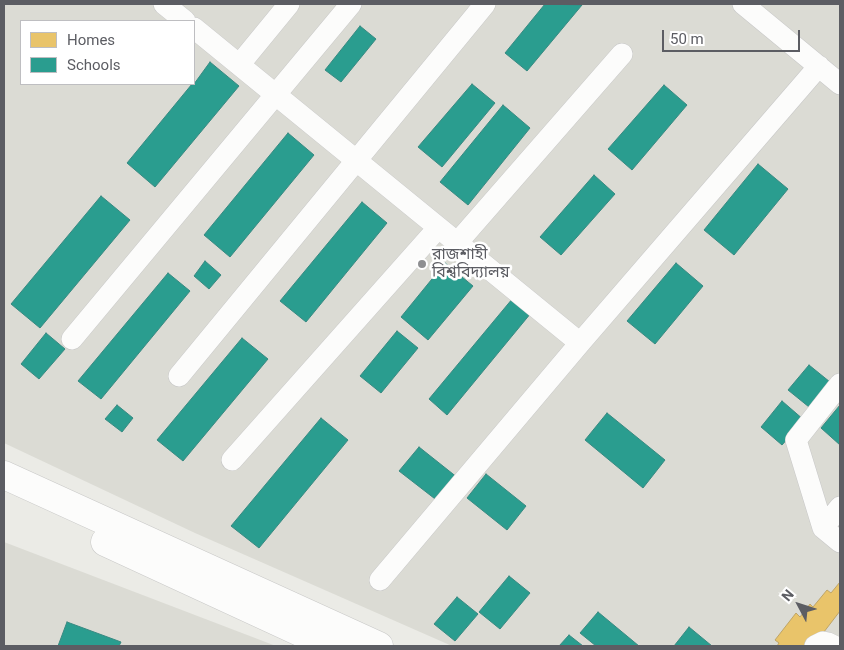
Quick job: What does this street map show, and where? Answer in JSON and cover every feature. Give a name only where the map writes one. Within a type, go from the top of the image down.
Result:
[{"type":"main road","points":[[4,475],[379,646]]},
{"type":"main road","points":[[4,496],[330,646]]},
{"type":"street","points":[[164,4],[184,20]]},
{"type":"street","points":[[239,65],[290,4]]},
{"type":"street","points":[[72,339],[351,4]]},
{"type":"street","points":[[179,376],[485,4]]},
{"type":"street","points":[[743,4],[840,84]]},
{"type":"street","points":[[195,29],[580,343]]},
{"type":"street","points":[[457,243],[622,54]]},
{"type":"street","points":[[380,580],[580,343],[819,66]]},
{"type":"street","points":[[232,460],[438,228]]},
{"type":"street","points":[[840,384],[796,440],[823,528],[840,542]]},
{"type":"street","points":[[823,528],[840,507]]},
{"type":"street","points":[[815,646],[823,642],[834,646]]},
{"type":"shaded area","name":"রাজশাহী বিশ্ববিদ্যালয়","points":[[4,4],[840,4],[840,646],[452,646],[195,533],[4,443]]},
{"type":"shaded area","points":[[4,542],[276,646],[4,646]]},
{"type":"building: Homes","points":[[840,582],[840,611],[817,641],[816,646],[777,646],[779,643],[775,640],[796,613],[800,617],[810,604],[813,607],[827,590],[831,593]]},
{"type":"building: Schools","points":[[545,4],[582,5],[527,71],[505,53]]},
{"type":"building: Schools","points":[[360,26],[376,39],[341,82],[325,70]]},
{"type":"building: Schools","points":[[210,62],[239,86],[155,187],[127,163],[191,85],[195,85]]},
{"type":"building: Schools","points":[[472,84],[495,103],[442,167],[418,147]]},
{"type":"building: Schools","points":[[664,85],[687,105],[632,170],[608,149]]},
{"type":"building: Schools","points":[[503,105],[530,128],[468,205],[440,182]]},
{"type":"building: Schools","points":[[288,133],[314,155],[230,257],[204,235]]},
{"type":"building: Schools","points":[[758,164],[788,189],[734,255],[704,230]]},
{"type":"building: Schools","points":[[594,175],[615,194],[561,255],[540,237]]},
{"type":"building: Schools","points":[[101,196],[130,220],[40,328],[11,304]]},
{"type":"building: Schools","points":[[362,202],[387,223],[306,322],[280,301]]},
{"type":"building: Schools","points":[[205,261],[221,275],[209,289],[194,276]]},
{"type":"building: Schools","points":[[445,263],[473,286],[428,340],[401,317]]},
{"type":"building: Schools","points":[[676,263],[703,286],[655,344],[627,321]]},
{"type":"building: Schools","points":[[168,273],[190,291],[101,399],[78,381]]},
{"type":"building: Schools","points":[[513,298],[531,313],[447,415],[429,399]]},
{"type":"building: Schools","points":[[397,331],[418,348],[381,393],[360,376]]},
{"type":"building: Schools","points":[[46,333],[65,349],[39,379],[21,364]]},
{"type":"building: Schools","points":[[242,338],[268,359],[183,461],[157,440]]},
{"type":"building: Schools","points":[[809,365],[830,382],[809,407],[788,390]]},
{"type":"building: Schools","points":[[782,401],[804,420],[782,445],[761,427]]},
{"type":"building: Schools","points":[[117,405],[133,418],[122,432],[105,419]]},
{"type":"building: Schools","points":[[840,405],[840,445],[821,428]]},
{"type":"building: Schools","points":[[607,413],[665,460],[643,488],[585,440]]},
{"type":"building: Schools","points":[[321,418],[348,440],[259,548],[231,526]]},
{"type":"building: Schools","points":[[419,447],[458,478],[439,502],[399,471]]},
{"type":"building: Schools","points":[[486,474],[526,506],[507,530],[467,498]]},
{"type":"building: Schools","points":[[509,576],[530,593],[500,629],[479,612]]},
{"type":"building: Schools","points":[[457,597],[478,614],[455,641],[434,624]]},
{"type":"building: Schools","points":[[598,612],[639,646],[596,646],[580,633]]},
{"type":"building: Schools","points":[[67,622],[121,642],[119,646],[58,646]]},
{"type":"building: Schools","points":[[689,627],[712,646],[674,646]]},
{"type":"building: Schools","points":[[569,635],[583,646],[559,646]]},
{"type":"place","name":"রাজশাহী বিশ্ববিদ্যালয়","points":[[422,264]]}]
